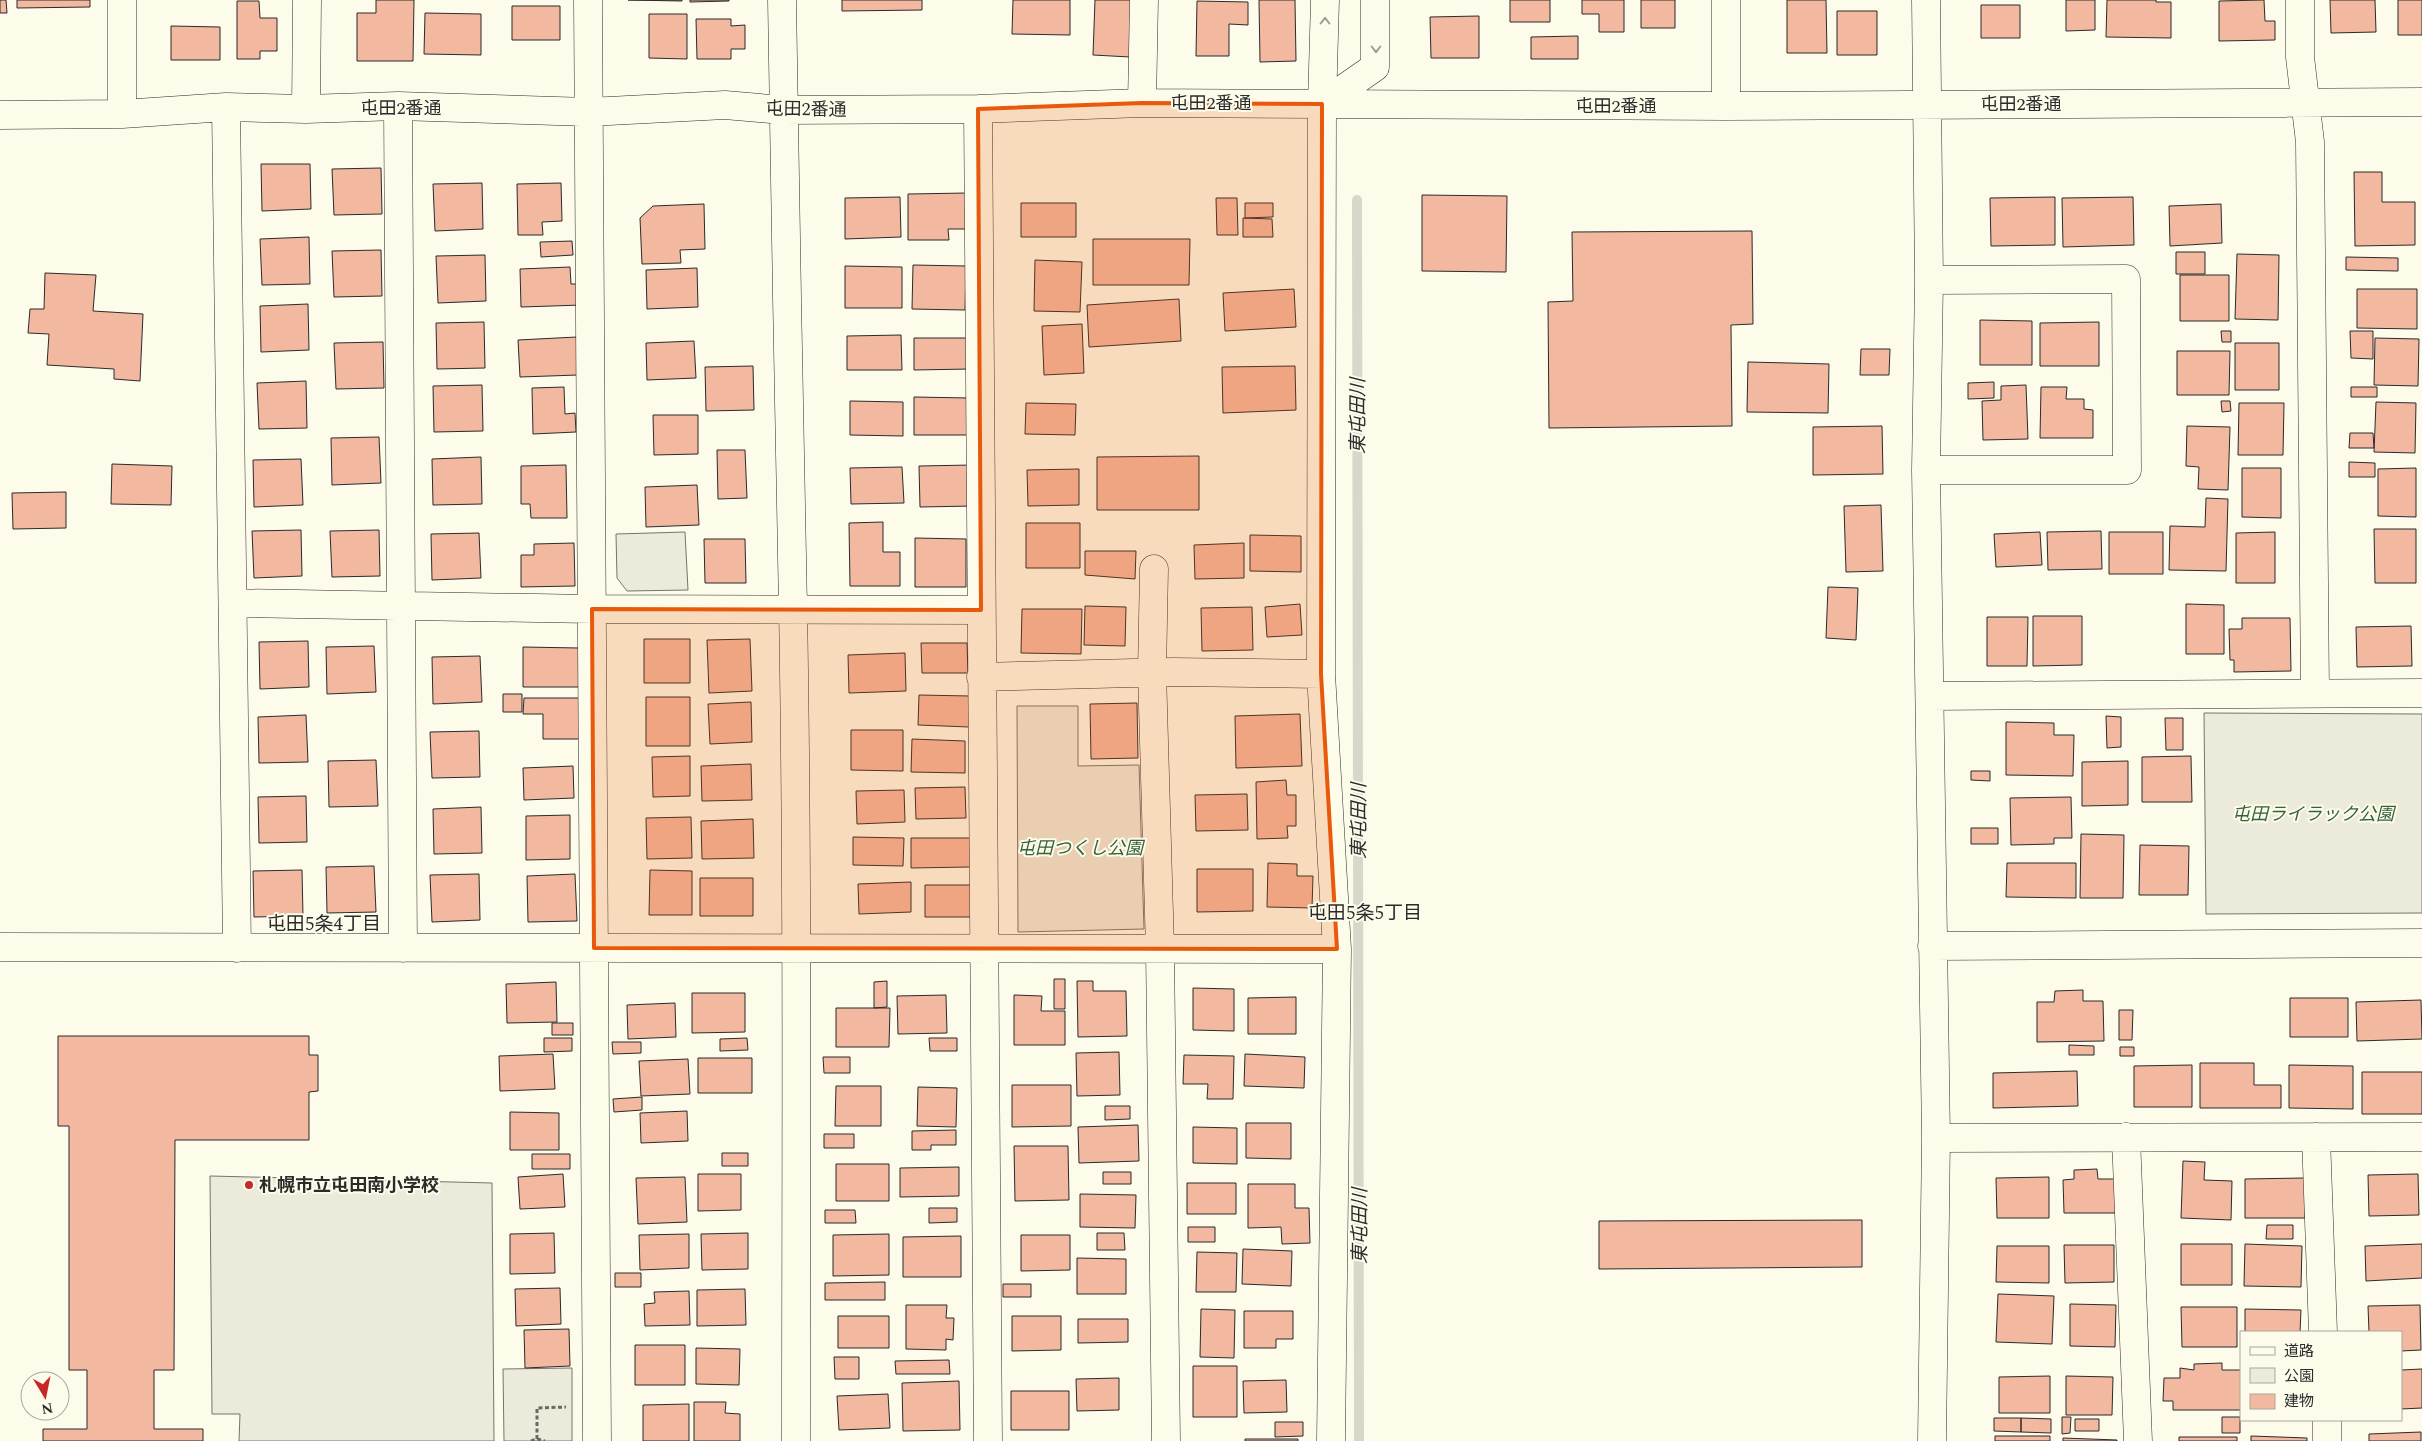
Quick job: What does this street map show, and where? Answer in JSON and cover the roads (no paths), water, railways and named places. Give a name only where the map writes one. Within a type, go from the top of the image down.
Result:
[{"type":"street","points":[[122,0],[122,114]]},
{"type":"street","points":[[306,109],[307,0]]},
{"type":"street","points":[[588,0],[597,1441]]},
{"type":"street","points":[[782,0],[782,110],[793,610],[796,949],[796,1441]]},
{"type":"street","points":[[1142,103],[1144,0]]},
{"type":"street","points":[[1325,0],[1322,104],[1321,674],[1337,949],[1331,1441]]},
{"type":"street","points":[[1322,104],[1375,67],[1375,0]]},
{"type":"street","points":[[1726,0],[1726,106]]},
{"type":"street","points":[[1926,0],[1929,280],[1926,470],[1936,1138],[1932,1441]]},
{"type":"street","points":[[2300,0],[2300,57],[2310,142],[2315,693]]},
{"type":"street","name":"屯田2番通","points":[[0,115],[122,114],[226,107],[306,109],[398,106],[589,112],[725,105],[782,110],[978,109],[1142,103],[1726,106],[2422,102]]},
{"type":"street","points":[[398,106],[403,948]]},
{"type":"street","points":[[226,107],[237,948]]},
{"type":"street","points":[[978,109],[988,1441]]},
{"type":"street","points":[[1926,470],[2127,470],[2126,279],[1929,280]]},
{"type":"street","points":[[1154,569],[1152,672],[1160,950],[1166,1441]]},
{"type":"street","points":[[232,603],[592,610],[981,610]]},
{"type":"street","points":[[982,677],[1152,672],[1321,674]]},
{"type":"street","points":[[1930,696],[2422,693]]},
{"type":"street","points":[[1932,946],[2422,943]]},
{"type":"street","points":[[0,948],[1337,949]]},
{"type":"street","points":[[1936,1138],[2422,1136]]},
{"type":"street","points":[[2126,1137],[2138,1441]]},
{"type":"street","points":[[2316,1137],[2323,1331]]},
{"type":"street","points":[[2327,1421],[2328,1441]]},
{"type":"waterway","name":"東屯田川","points":[[1357,200],[1359,1441]]},
{"type":"place","name":"札幌市立屯田南小学校","points":[[249,1185]]},
{"type":"district","name":"屯田5条5丁目","points":[[1365,912]]},
{"type":"district","name":"屯田5条4丁目","points":[[324,923]]},
{"type":"park label","name":"屯田ライラック公園","points":[[2313,814]]},
{"type":"park label","name":"屯田つくし公園","points":[[1080,848]]}]
